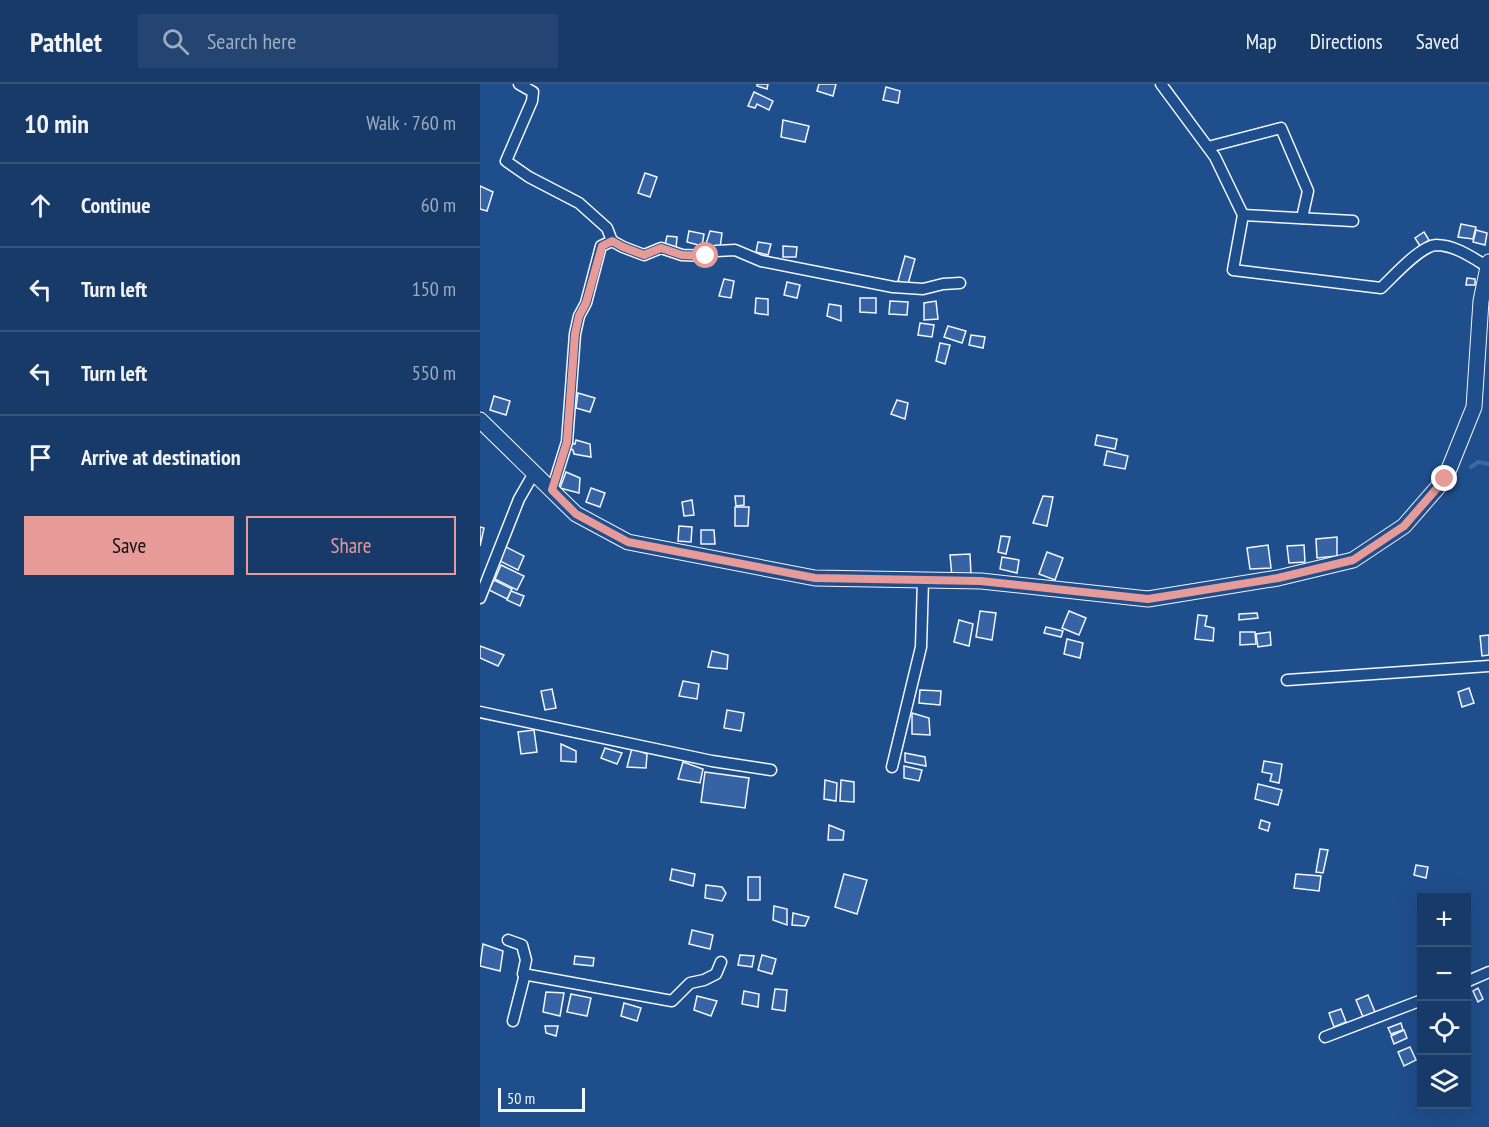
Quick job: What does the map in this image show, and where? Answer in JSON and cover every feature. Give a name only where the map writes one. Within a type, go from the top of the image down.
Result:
[{"type":"street","points":[[519,84],[533,92],[532,101],[507,161],[529,177],[579,203],[607,228],[612,241],[623,247],[644,255],[661,248],[682,255],[706,256],[716,251],[735,250],[761,261],[893,287],[923,289],[960,283]]},
{"type":"street","points":[[480,420],[576,514],[628,542],[815,578],[981,581],[1148,599],[1278,578],[1353,560],[1404,526],[1445,479],[1474,407],[1480,301],[1489,265],[1459,250],[1435,245],[1418,254],[1381,288],[1233,270],[1243,215],[1215,157],[1161,84]]},
{"type":"street","points":[[1208,147],[1281,128],[1308,191],[1302,218]]},
{"type":"street","points":[[1243,215],[1353,221]]},
{"type":"street","points":[[552,490],[567,442],[575,334],[579,316],[586,303],[602,246],[612,241]]},
{"type":"street","points":[[480,598],[519,499],[534,473]]},
{"type":"street","points":[[892,767],[921,648],[923,580]]},
{"type":"street","points":[[1287,680],[1489,666]]},
{"type":"street","points":[[480,712],[702,759],[771,770]]},
{"type":"street","points":[[508,940],[522,945],[526,960],[523,974],[525,974],[513,1020]]},
{"type":"street","points":[[525,974],[672,1001],[690,983],[716,974],[721,962]]},
{"type":"street","points":[[1471,979],[1489,972]]},
{"type":"street","points":[[1325,1037],[1419,1001]]},
{"type":"building","points":[[757,84],[768,84],[767,89],[757,86]]},
{"type":"building","points":[[819,84],[836,84],[833,96],[817,91]]},
{"type":"building","points":[[886,87],[900,91],[898,103],[883,100]]},
{"type":"building","points":[[754,92],[773,101],[769,110],[757,104],[755,108],[748,106]]},
{"type":"building","points":[[783,120],[809,126],[805,142],[781,137]]},
{"type":"building","points":[[645,173],[657,177],[650,197],[638,193]]},
{"type":"building","points":[[480,186],[493,192],[487,211],[480,209]]},
{"type":"building","points":[[1461,224],[1476,227],[1473,239],[1458,237]]},
{"type":"building","points":[[1476,230],[1487,233],[1485,245],[1473,242]]},
{"type":"building","points":[[689,231],[704,234],[702,246],[687,242]]},
{"type":"building","points":[[710,231],[722,233],[720,248],[705,247]]},
{"type":"building","points":[[1424,232],[1429,240],[1420,246],[1415,238]]},
{"type":"building","points":[[667,236],[677,237],[676,248],[665,245]]},
{"type":"building","points":[[758,242],[771,244],[768,255],[756,252]]},
{"type":"building","points":[[783,246],[797,247],[796,257],[783,257]]},
{"type":"building","points":[[905,256],[915,259],[908,284],[898,281]]},
{"type":"building","points":[[1467,278],[1475,279],[1475,285],[1466,285]]},
{"type":"building","points":[[724,279],[734,281],[731,298],[719,296]]},
{"type":"building","points":[[787,282],[800,285],[797,298],[784,295]]},
{"type":"building","points":[[756,298],[768,299],[768,315],[755,313]]},
{"type":"building","points":[[860,298],[876,298],[876,313],[860,312]]},
{"type":"building","points":[[890,301],[908,302],[907,315],[889,314]]},
{"type":"building","points":[[936,301],[938,319],[924,320],[924,303]]},
{"type":"building","points":[[829,304],[841,306],[841,321],[827,316]]},
{"type":"building","points":[[920,323],[934,325],[932,337],[918,335]]},
{"type":"building","points":[[948,326],[966,331],[962,343],[944,337]]},
{"type":"building","points":[[971,335],[985,337],[983,348],[969,345]]},
{"type":"building","points":[[940,343],[950,345],[945,364],[936,361]]},
{"type":"building","points":[[578,393],[595,398],[590,412],[576,408]]},
{"type":"building","points":[[494,396],[510,401],[506,415],[490,410]]},
{"type":"building","points":[[897,400],[908,403],[905,419],[891,414]]},
{"type":"building","points":[[1097,435],[1117,439],[1115,449],[1095,445]]},
{"type":"building","points":[[576,440],[590,444],[591,457],[574,454],[571,443],[575,444]]},
{"type":"building","points":[[1107,451],[1128,456],[1125,469],[1104,465]]},
{"type":"building","points":[[566,472],[580,478],[579,493],[560,488]]},
{"type":"building","points":[[591,488],[605,493],[600,507],[586,502]]},
{"type":"building","points":[[735,496],[744,496],[744,505],[736,506]]},
{"type":"building","points":[[1043,496],[1053,497],[1047,526],[1033,523]]},
{"type":"building","points":[[692,500],[694,515],[684,516],[682,502]]},
{"type":"building","points":[[735,507],[749,507],[748,526],[735,526]]},
{"type":"building","points":[[679,526],[692,527],[691,542],[678,541]]},
{"type":"building","points":[[480,527],[484,528],[480,546]]},
{"type":"building","points":[[701,530],[714,530],[715,544],[701,544]]},
{"type":"building","points":[[1001,536],[1010,537],[1006,554],[998,552]]},
{"type":"building","points":[[1337,537],[1337,556],[1317,558],[1316,539]]},
{"type":"building","points":[[1268,545],[1271,568],[1250,569],[1247,548]]},
{"type":"building","points":[[1304,545],[1305,562],[1289,563],[1287,546]]},
{"type":"building","points":[[504,546],[524,556],[518,570],[498,560]]},
{"type":"building","points":[[1047,552],[1063,558],[1055,580],[1039,574]]},
{"type":"building","points":[[970,554],[971,575],[952,577],[950,555]]},
{"type":"building","points":[[1002,557],[1019,560],[1017,573],[1000,569]]},
{"type":"building","points":[[501,565],[524,576],[517,590],[495,579]]},
{"type":"building","points":[[494,580],[512,589],[507,599],[489,590]]},
{"type":"building","points":[[511,591],[524,596],[520,606],[507,600]]},
{"type":"building","points":[[980,611],[996,613],[992,640],[976,637]]},
{"type":"building","points":[[1069,611],[1086,618],[1079,635],[1062,628]]},
{"type":"building","points":[[1257,613],[1258,618],[1239,620],[1239,614]]},
{"type":"building","points":[[1198,615],[1207,616],[1205,626],[1214,628],[1213,641],[1195,639]]},
{"type":"building","points":[[959,620],[973,624],[969,646],[954,642]]},
{"type":"building","points":[[1046,627],[1063,631],[1061,637],[1044,633]]},
{"type":"building","points":[[1240,632],[1255,632],[1256,644],[1240,645]]},
{"type":"building","points":[[1270,632],[1271,645],[1258,647],[1256,634]]},
{"type":"building","points":[[1489,635],[1489,655],[1482,656],[1480,636]]},
{"type":"building","points":[[1067,639],[1083,643],[1080,658],[1064,654]]},
{"type":"building","points":[[480,646],[504,655],[498,666],[480,658]]},
{"type":"building","points":[[712,651],[728,655],[727,669],[708,667]]},
{"type":"building","points":[[683,681],[699,684],[697,699],[679,696]]},
{"type":"building","points":[[1469,688],[1474,703],[1462,707],[1458,692]]},
{"type":"building","points":[[552,689],[556,708],[545,710],[541,691]]},
{"type":"building","points":[[920,690],[941,691],[940,705],[919,703]]},
{"type":"building","points":[[727,710],[744,713],[741,731],[724,728]]},
{"type":"building","points":[[912,713],[929,718],[930,735],[912,734]]},
{"type":"building","points":[[534,730],[537,752],[521,754],[518,732]]},
{"type":"building","points":[[561,744],[576,751],[576,762],[561,761]]},
{"type":"building","points":[[605,748],[622,753],[617,764],[601,758]]},
{"type":"building","points":[[632,748],[647,754],[646,768],[627,767]]},
{"type":"building","points":[[905,753],[925,757],[926,766],[905,762]]},
{"type":"building","points":[[1264,761],[1282,764],[1279,783],[1270,781],[1272,774],[1262,772]]},
{"type":"building","points":[[683,762],[703,769],[700,783],[678,779]]},
{"type":"building","points":[[904,766],[922,770],[919,781],[904,778]]},
{"type":"building","points":[[705,772],[749,778],[745,808],[701,802]]},
{"type":"building","points":[[825,780],[837,783],[836,801],[824,799]]},
{"type":"building","points":[[841,780],[854,782],[854,802],[840,801]]},
{"type":"building","points":[[1258,784],[1282,790],[1278,805],[1255,799]]},
{"type":"building","points":[[1261,820],[1270,823],[1268,831],[1259,828]]},
{"type":"building","points":[[829,825],[844,831],[843,840],[828,840]]},
{"type":"building","points":[[1320,849],[1328,850],[1323,873],[1316,872]]},
{"type":"building","points":[[1416,865],[1428,867],[1426,878],[1414,875]]},
{"type":"building","points":[[672,869],[695,874],[693,886],[670,880]]},
{"type":"building","points":[[844,874],[867,880],[857,914],[835,907]]},
{"type":"building","points":[[1296,874],[1321,876],[1319,891],[1294,888]]},
{"type":"building","points":[[748,877],[760,877],[760,900],[748,900]]},
{"type":"building","points":[[706,885],[722,887],[726,893],[722,901],[705,898]]},
{"type":"building","points":[[774,906],[787,909],[787,925],[773,920]]},
{"type":"building","points":[[793,913],[809,917],[805,926],[792,925]]},
{"type":"building","points":[[692,930],[713,935],[710,949],[689,944]]},
{"type":"building","points":[[483,944],[503,951],[500,971],[480,966]]},
{"type":"building","points":[[740,955],[754,956],[752,967],[738,965]]},
{"type":"building","points":[[762,955],[776,959],[772,974],[758,970]]},
{"type":"building","points":[[575,956],[594,958],[593,966],[574,964]]},
{"type":"building","points":[[1478,988],[1483,999],[1478,1002],[1473,991]]},
{"type":"building","points":[[775,989],[787,990],[785,1011],[772,1009]]},
{"type":"building","points":[[744,991],[759,994],[758,1007],[742,1004]]},
{"type":"building","points":[[546,992],[564,993],[560,1016],[543,1012]]},
{"type":"building","points":[[571,994],[591,998],[587,1016],[567,1012]]},
{"type":"building","points":[[1368,995],[1375,1012],[1363,1017],[1356,1000]]},
{"type":"building","points":[[697,996],[717,1001],[711,1016],[694,1010]]},
{"type":"building","points":[[624,1003],[641,1008],[637,1021],[621,1016]]},
{"type":"building","points":[[1341,1009],[1346,1022],[1334,1027],[1329,1013]]},
{"type":"building","points":[[1401,1023],[1403,1030],[1391,1034],[1388,1028]]},
{"type":"building","points":[[545,1026],[558,1026],[556,1036],[546,1033]]},
{"type":"building","points":[[1404,1030],[1407,1038],[1394,1044],[1391,1036]]},
{"type":"building","points":[[1410,1047],[1416,1060],[1404,1066],[1398,1052]]},
{"type":"waterway","points":[[1471,467],[1478,462],[1489,464]]},
{"type":"route","points":[[706,256],[682,255],[661,248],[644,255],[612,241],[602,246],[586,303],[579,316],[575,334],[567,442],[552,490],[576,514],[628,542],[815,578],[981,581],[1148,599],[1278,578],[1353,560],[1404,526],[1445,479]]}]
